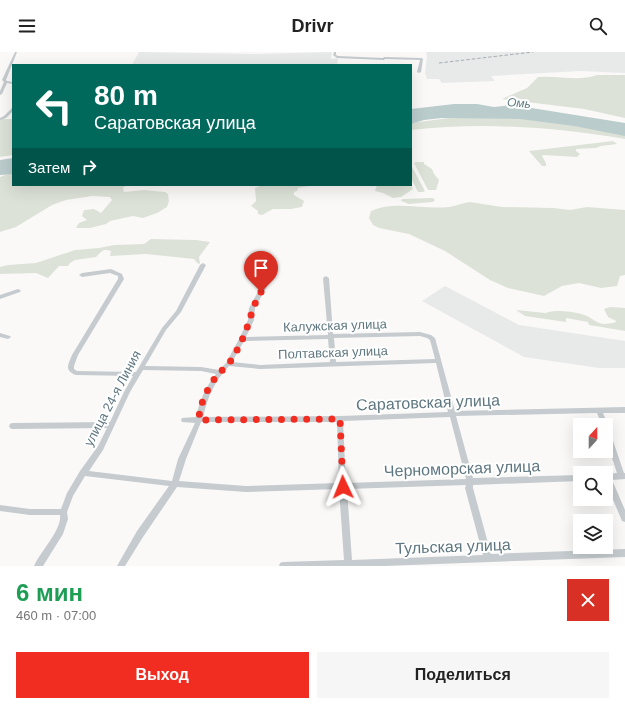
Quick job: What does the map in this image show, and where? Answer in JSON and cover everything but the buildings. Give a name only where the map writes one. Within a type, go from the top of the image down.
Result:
[{"type":"street","points":[[0,94],[6,82],[4,80],[11,67],[16,52]]},
{"type":"street","points":[[335,52],[334,55],[337,57],[422,59],[419,72]]},
{"type":"street","points":[[383,52],[384,59]]},
{"type":"street","points":[[0,73],[7,72]]},
{"type":"street","points":[[6,82],[12,83]]},
{"type":"street","points":[[0,119],[5,117],[12,110]]},
{"type":"street","name":"улица 24-я Линия","points":[[38,566],[60,530],[64,519],[62,512],[70,495],[83,473],[101,448],[111,425],[139,371],[164,329],[178,312],[203,265]]},
{"type":"street","points":[[82,275],[111,271],[120,275],[121,279],[75,355],[71,366],[73,372],[201,369],[220,372]]},
{"type":"street","points":[[121,566],[140,534],[175,484],[182,459],[199,420],[203,402],[212,383],[228,364],[242,339],[250,320],[252,308],[269,278]]},
{"type":"street","points":[[326,278],[333,364]]},
{"type":"street","points":[[0,297],[18,291]]},
{"type":"street","name":"Калужская улица","points":[[242,339],[420,334],[429,336],[433,339],[438,361]]},
{"type":"street","points":[[0,336],[8,337]]},
{"type":"street","points":[[438,361],[470,482],[469,488],[488,558]]},
{"type":"street","name":"Полтавская улица","points":[[228,364],[260,367],[438,361]]},
{"type":"street","name":"Саратовская улица","points":[[184,420],[340,419],[452,414],[599,412],[625,410]]},
{"type":"street","points":[[599,412],[602,418]]},
{"type":"street","points":[[340,419],[348,564]]},
{"type":"street","points":[[12,426],[111,425]]},
{"type":"street","points":[[613,448],[623,476],[613,477]]},
{"type":"street","name":"Черноморская улица","points":[[83,473],[175,484],[246,489],[573,478]]},
{"type":"street","points":[[613,491],[625,519]]},
{"type":"street","points":[[0,508],[30,512],[62,512]]},
{"type":"street","name":"Тульская улица","points":[[283,566],[625,553]]},
{"type":"shaded area","points":[[139,52],[256,54],[332,52],[331,59],[338,58],[337,64],[133,64]]},
{"type":"shaded area","points":[[426,52],[625,52],[625,73],[580,71],[491,76],[495,81],[442,83],[439,79],[427,79],[425,73]]},
{"type":"shaded area","points":[[597,75],[625,75],[625,118],[584,109],[502,99],[527,88],[538,77],[582,78]]},
{"type":"shaded area","points":[[454,104],[477,104],[494,107],[513,105],[625,123],[625,136],[574,126],[520,119],[442,118],[424,120],[412,124],[412,109]]},
{"type":"shaded area","points":[[457,117],[517,118],[565,124],[625,135],[625,139],[572,131],[518,127],[465,126],[412,130],[412,123]]},
{"type":"shaded area","points":[[0,119],[12,119],[12,155],[0,157]]},
{"type":"shaded area","points":[[613,141],[617,144],[596,148],[576,149],[576,151],[580,154],[577,157],[543,155],[542,156],[546,166],[542,166],[529,151]]},
{"type":"shaded area","points":[[12,158],[12,174],[0,175],[0,160]]},
{"type":"shaded area","points":[[424,162],[424,164],[432,169],[439,180],[436,190],[428,190],[414,163]]},
{"type":"shaded area","points":[[412,167],[425,191],[418,192],[412,180]]},
{"type":"shaded area","points":[[12,172],[12,186],[125,186],[123,188],[124,192],[144,190],[165,192],[168,194],[169,201],[167,207],[157,213],[143,218],[133,216],[110,221],[106,224],[90,228],[76,228],[79,223],[87,220],[82,216],[84,210],[94,209],[101,213],[112,200],[110,197],[92,196],[66,200],[52,205],[16,227],[0,232],[0,177]]},
{"type":"shaded area","points":[[260,186],[309,186],[298,188],[297,191],[294,192],[294,195],[304,201],[302,207],[291,209],[273,209],[262,215],[258,214],[258,211],[251,206],[256,201],[255,188]]},
{"type":"shaded area","points":[[377,186],[412,186],[413,189],[401,197],[393,198],[375,191]]},
{"type":"shaded area","points":[[433,198],[435,200],[433,202],[409,204],[401,201],[402,199]]},
{"type":"shaded area","points":[[470,202],[502,207],[554,208],[570,210],[587,207],[625,210],[625,275],[620,276],[617,286],[601,288],[579,283],[562,286],[544,296],[508,288],[490,280],[445,251],[409,234],[379,228],[373,225],[369,218],[371,211],[390,206],[439,208],[452,207]]},
{"type":"shaded area","points":[[151,239],[196,240],[210,242],[199,257],[200,264],[194,259],[146,254],[110,256],[111,251],[106,250],[102,251],[96,257],[75,260],[68,266],[59,266],[48,278],[36,273],[0,274],[0,267],[8,265],[36,263],[75,250],[114,245],[144,244]]},
{"type":"shaded area","points":[[445,286],[519,325],[625,341],[625,368],[599,368],[524,357],[422,301]]},
{"type":"shaded area","points":[[610,307],[625,308],[625,331],[589,325],[588,322],[566,318],[566,322],[525,316],[516,310],[546,313],[555,311],[572,312],[587,316],[604,324],[616,322],[608,317],[604,309]]},
{"type":"railway","points":[[439,63],[533,52]]},
{"type":"route","points":[[261,292],[252,308],[250,320],[242,339],[228,364],[220,372],[207,392],[199,415],[199,420],[340,419],[343,487]]},
{"type":"water label","name":"Омь","points":[[519,103]]}]
